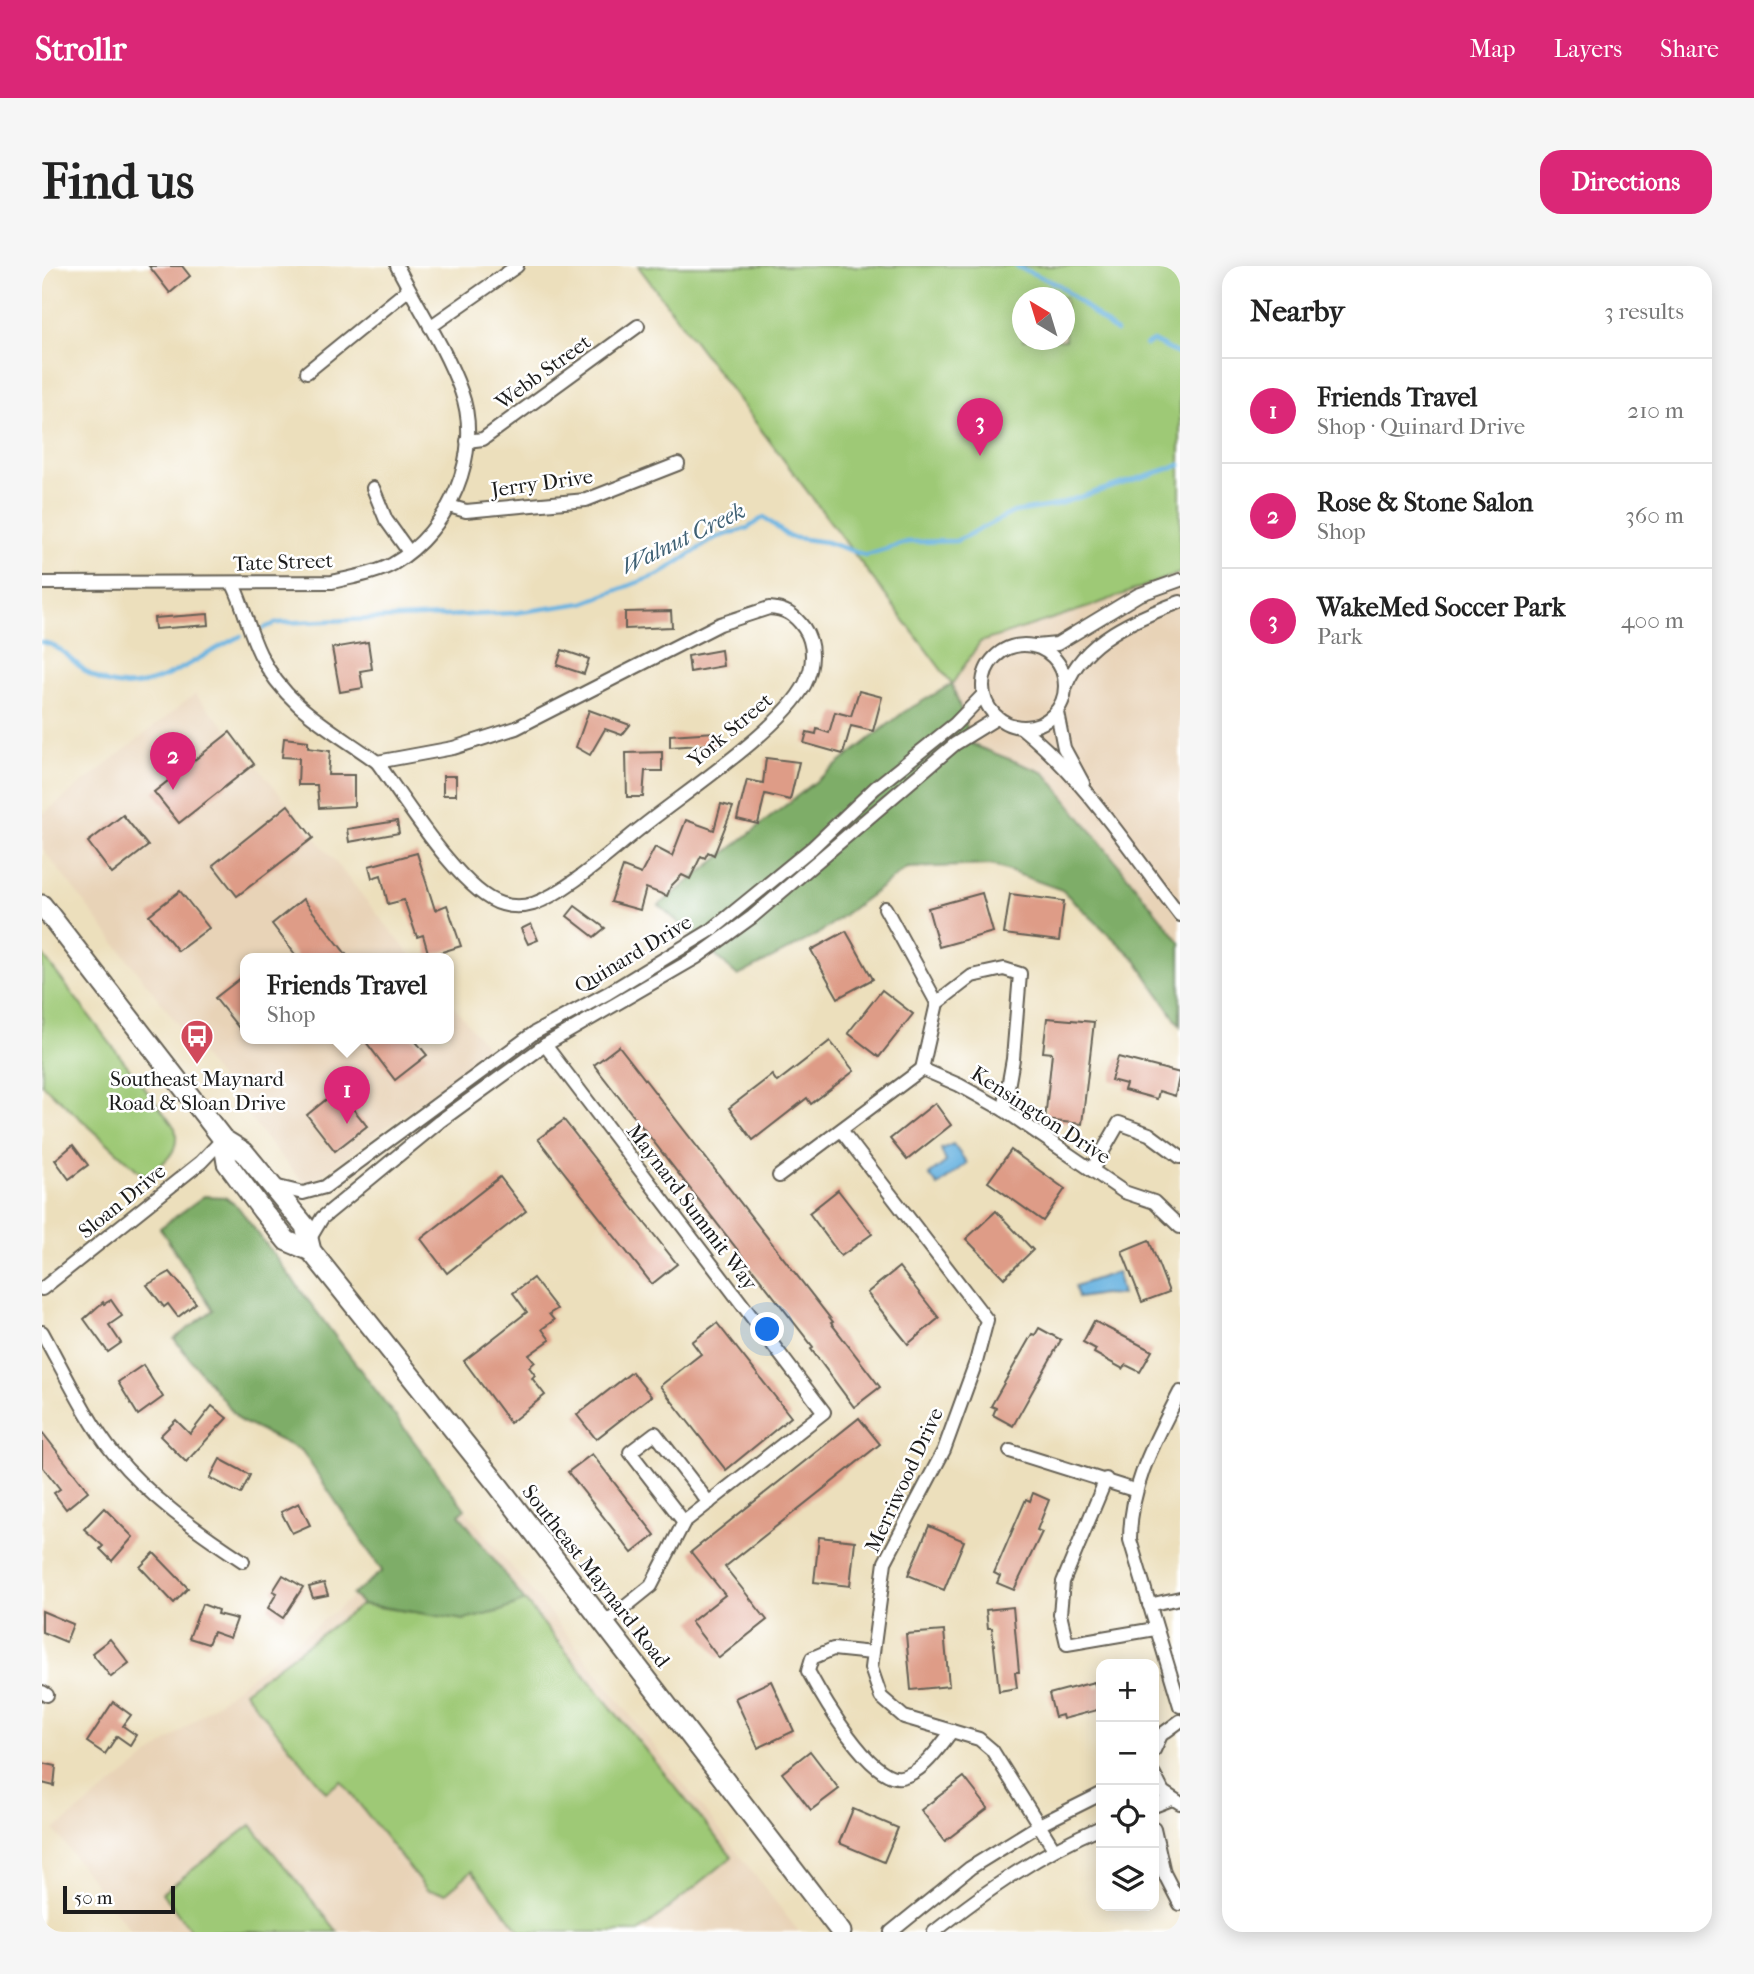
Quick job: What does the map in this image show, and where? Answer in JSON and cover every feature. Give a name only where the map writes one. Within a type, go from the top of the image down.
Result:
[{"type":"main road","name":"Southeast Maynard Road","points":[[42,905],[223,1139],[244,1152],[307,1228],[310,1245],[605,1623],[841,1932]]},
{"type":"main road","name":"Southeast Maynard Road","points":[[223,1139],[227,1163],[287,1241],[310,1245]]},
{"type":"street","name":"Tate Street","points":[[42,583],[331,582],[374,572],[393,564],[409,552],[433,528],[449,506],[459,484],[467,441],[461,391],[397,266]]},
{"type":"street","points":[[430,327],[517,266]]},
{"type":"street","points":[[307,372],[409,289]]},
{"type":"street","name":"Webb Street","points":[[467,441],[483,439],[638,326]]},
{"type":"street","name":"Jerry Drive","points":[[449,506],[466,511],[586,500],[678,464]]},
{"type":"street","points":[[373,488],[386,520],[409,552]]},
{"type":"street","points":[[1180,580],[1138,595],[1057,644],[1021,645],[996,656],[987,667],[984,695],[997,718],[1022,728],[1040,743],[1093,802],[1180,915]]},
{"type":"street","name":"York Street","points":[[233,584],[258,651],[286,695],[309,716],[377,761],[475,889],[498,903],[514,906],[532,904],[551,895],[781,715],[805,684],[812,658],[807,632],[791,613],[769,608],[750,612],[720,624],[516,728],[453,748],[377,761]]},
{"type":"street","points":[[1093,802],[1064,748],[1057,712],[1066,687],[1077,664],[1101,642],[1128,625],[1180,602]]},
{"type":"street","points":[[1035,646],[1048,652],[1057,661],[1066,687]]},
{"type":"street","name":"Quinard Drive","points":[[272,1186],[303,1193],[325,1187],[534,1033],[608,993],[713,929],[812,848],[886,780],[955,724],[984,695]]},
{"type":"street","points":[[1022,728],[1041,724],[1057,712]]},
{"type":"street","name":"Quinard Drive","points":[[310,1245],[322,1217],[347,1195],[545,1045],[697,957],[752,917],[955,744],[997,718]]},
{"type":"street","points":[[885,908],[937,1003]]},
{"type":"street","points":[[779,1176],[922,1069],[937,1003],[972,975],[1004,969],[1020,974],[1013,1059],[1004,1110]]},
{"type":"street","name":"Maynard Summit Way","points":[[545,1045],[824,1412],[684,1522],[651,1586],[605,1623]]},
{"type":"street","name":"Kensington Drive","points":[[922,1069],[960,1084],[1004,1110],[1124,1192],[1154,1202],[1180,1227]]},
{"type":"street","points":[[1092,1170],[1119,1123],[1149,1134],[1180,1157]]},
{"type":"street","name":"Merriwood Drive","points":[[841,1130],[987,1320],[976,1362],[944,1450],[885,1562],[872,1653],[875,1683],[881,1697],[904,1717],[979,1739],[992,1750],[1041,1824],[1054,1849]]},
{"type":"street","name":"Sloan Drive","points":[[42,1289],[201,1162],[223,1139]]},
{"type":"street","points":[[42,1332],[112,1451],[142,1485],[207,1537],[243,1561]]},
{"type":"street","points":[[1180,1392],[1134,1490],[1130,1539],[1180,1706]]},
{"type":"street","points":[[684,1522],[630,1452],[655,1433],[709,1503]]},
{"type":"street","points":[[1010,1451],[1134,1490]]},
{"type":"street","points":[[1106,1479],[1063,1582],[1060,1614],[1068,1644],[1155,1629]]},
{"type":"street","points":[[1149,1605],[1180,1598]]},
{"type":"street","points":[[872,1653],[833,1649],[813,1657],[808,1671],[826,1703],[868,1758],[886,1775],[900,1778],[914,1771],[932,1755],[952,1731]]},
{"type":"street","points":[[1159,1739],[1180,1721]]},
{"type":"street","points":[[1159,1784],[1163,1792],[1176,1801]]},
{"type":"street","points":[[891,1932],[970,1868],[1041,1824],[1096,1796]]},
{"type":"street","points":[[934,1932],[1054,1849],[1096,1829]]},
{"type":"street","points":[[1158,1848],[1164,1873],[1180,1904]]},
{"type":"shaded area","points":[[1180,573],[1180,942],[1045,773],[973,745],[952,684],[980,642],[1089,607]]},
{"type":"shaded area","points":[[195,694],[230,732],[409,953],[240,953],[240,1044],[454,1044],[454,1006],[490,1051],[307,1186],[273,1148],[42,848],[42,815]]},
{"type":"shaded area","points":[[465,1509],[574,1643],[799,1932],[131,1932],[54,1830]]},
{"type":"green space","points":[[638,266],[1180,266],[1180,573],[1089,607],[980,642],[952,684]]},
{"type":"green space","points":[[952,684],[973,745],[1045,773],[1180,942],[1180,1026],[1135,959],[1062,890],[992,865],[907,868],[817,935],[738,976],[659,905],[904,712]]},
{"type":"green space","points":[[42,954],[175,1128],[173,1151],[145,1177],[42,1084]]},
{"type":"green space","points":[[204,1196],[225,1197],[238,1207],[465,1509],[459,1514],[525,1601],[501,1611],[464,1620],[362,1604],[352,1595],[382,1571],[302,1451],[240,1421],[174,1339],[213,1310],[160,1228]]},
{"type":"green space","points":[[525,1601],[732,1857],[639,1932],[521,1932],[472,1871],[446,1893],[427,1890],[341,1781],[326,1792],[244,1691],[362,1604],[403,1611],[465,1614],[506,1608]]},
{"type":"green space","points":[[251,1825],[338,1932],[192,1932],[162,1893]]},
{"type":"water","points":[[953,1144],[967,1163],[938,1186],[929,1175],[946,1162],[941,1149]]},
{"type":"water","points":[[1117,1272],[1122,1295],[1103,1294],[1078,1298],[1075,1286]]},
{"type":"building","points":[[149,266],[182,266],[190,276],[170,293]]},
{"type":"building","points":[[671,611],[672,627],[625,629],[625,612]]},
{"type":"building","points":[[208,614],[209,625],[155,629],[154,618]]},
{"type":"building","points":[[368,642],[372,669],[360,671],[363,688],[340,692],[332,648]]},
{"type":"building","points":[[562,650],[589,659],[584,674],[557,665]]},
{"type":"building","points":[[721,650],[723,666],[690,672],[688,656]]},
{"type":"building","points":[[859,691],[882,697],[873,731],[851,726],[843,754],[804,743],[807,732],[816,734],[817,729],[829,733],[835,712],[851,716]]},
{"type":"building","points":[[589,710],[630,725],[622,735],[605,729],[590,755],[576,747]]},
{"type":"building","points":[[230,732],[254,764],[179,823],[154,792]]},
{"type":"building","points":[[715,732],[716,744],[670,747],[670,735]]},
{"type":"building","points":[[284,738],[308,741],[308,748],[330,751],[328,775],[354,775],[354,806],[319,808],[317,785],[298,785],[299,758],[282,757]]},
{"type":"building","points":[[662,752],[662,771],[645,771],[643,797],[627,797],[626,753]]},
{"type":"building","points":[[766,758],[799,762],[790,800],[765,794],[758,824],[737,819],[747,780],[763,783]]},
{"type":"building","points":[[443,776],[456,776],[456,795],[443,795]]},
{"type":"building","points":[[721,804],[733,807],[714,855],[708,852],[705,858],[701,856],[690,879],[682,875],[671,886],[667,896],[646,888],[640,910],[611,902],[623,867],[641,874],[655,847],[672,856],[686,820],[714,830]]},
{"type":"building","points":[[288,805],[313,838],[237,896],[213,865]]},
{"type":"building","points":[[123,815],[148,846],[112,874],[88,842]]},
{"type":"building","points":[[397,821],[399,833],[349,842],[347,829]]},
{"type":"building","points":[[417,853],[435,910],[447,905],[461,946],[439,953],[428,953],[423,935],[417,937],[404,900],[388,904],[381,875],[372,878],[369,866]]},
{"type":"building","points":[[180,891],[209,928],[178,951],[149,915]]},
{"type":"building","points":[[982,893],[993,932],[939,947],[928,908]]},
{"type":"building","points":[[1010,894],[1064,901],[1059,941],[1004,934]]},
{"type":"building","points":[[303,899],[345,953],[294,953],[272,924]]},
{"type":"building","points":[[575,906],[605,928],[594,937],[567,916]]},
{"type":"building","points":[[531,924],[538,940],[528,944],[521,929]]},
{"type":"building","points":[[846,931],[873,979],[838,998],[811,950]]},
{"type":"building","points":[[240,979],[240,1029],[215,998]]},
{"type":"building","points":[[882,990],[913,1014],[879,1057],[848,1033]]},
{"type":"building","points":[[1047,1018],[1094,1022],[1082,1124],[1045,1120],[1052,1053],[1043,1052]]},
{"type":"building","points":[[830,1041],[854,1071],[811,1104],[807,1098],[753,1140],[729,1108],[772,1075],[777,1082]]},
{"type":"building","points":[[368,1044],[418,1044],[427,1055],[395,1080]]},
{"type":"building","points":[[619,1046],[833,1322],[831,1323],[880,1387],[854,1407],[811,1349],[813,1347],[594,1065]]},
{"type":"building","points":[[1118,1057],[1180,1073],[1175,1096],[1159,1091],[1157,1099],[1124,1090],[1126,1084],[1111,1080]]},
{"type":"building","points":[[338,1090],[367,1126],[335,1151],[307,1115]]},
{"type":"building","points":[[935,1103],[951,1125],[907,1160],[890,1139]]},
{"type":"building","points":[[564,1120],[677,1264],[652,1284],[538,1139]]},
{"type":"building","points":[[73,1145],[88,1165],[69,1179],[55,1160]]},
{"type":"building","points":[[1011,1150],[1065,1189],[1043,1221],[988,1182]]},
{"type":"building","points":[[500,1177],[526,1211],[447,1273],[421,1239]]},
{"type":"building","points":[[838,1190],[872,1234],[841,1256],[809,1213]]},
{"type":"building","points":[[996,1211],[1033,1250],[1004,1278],[966,1239]]},
{"type":"building","points":[[1149,1240],[1169,1292],[1142,1302],[1122,1251]]},
{"type":"building","points":[[899,1267],[939,1318],[908,1344],[867,1293]]},
{"type":"building","points":[[170,1272],[196,1303],[178,1317],[168,1304],[164,1307],[147,1285]]},
{"type":"building","points":[[533,1278],[557,1309],[549,1314],[554,1320],[542,1329],[550,1340],[529,1355],[535,1362],[529,1367],[535,1375],[532,1378],[545,1395],[510,1423],[464,1361],[527,1312],[513,1293]]},
{"type":"building","points":[[111,1300],[122,1316],[109,1325],[121,1343],[108,1352],[84,1319],[103,1302],[104,1304]]},
{"type":"building","points":[[1094,1321],[1152,1351],[1140,1372],[1126,1365],[1123,1369],[1094,1353],[1096,1349],[1083,1342]]},
{"type":"building","points":[[717,1323],[791,1417],[726,1470],[660,1386],[701,1354],[692,1342]]},
{"type":"building","points":[[1039,1328],[1061,1340],[1013,1426],[993,1415],[996,1408],[991,1406],[1032,1334],[1035,1335]]},
{"type":"building","points":[[143,1365],[163,1397],[138,1415],[118,1382]]},
{"type":"building","points":[[632,1372],[651,1396],[596,1439],[577,1415]]},
{"type":"building","points":[[212,1406],[227,1418],[186,1462],[160,1436],[176,1420],[190,1434]]},
{"type":"building","points":[[859,1418],[880,1444],[725,1567],[767,1620],[719,1658],[691,1622],[725,1595],[691,1552]]},
{"type":"building","points":[[42,1432],[88,1491],[66,1509],[54,1493],[60,1489],[42,1466]]},
{"type":"building","points":[[592,1454],[655,1535],[632,1553],[568,1472]]},
{"type":"building","points":[[220,1459],[250,1475],[241,1494],[210,1478]]},
{"type":"building","points":[[1033,1493],[1049,1500],[1037,1530],[1042,1532],[1014,1590],[997,1583],[1000,1576],[994,1573],[1026,1499],[1030,1501]]},
{"type":"building","points":[[299,1503],[310,1525],[292,1533],[281,1512]]},
{"type":"building","points":[[104,1508],[133,1537],[112,1561],[100,1549],[103,1546],[84,1529]]},
{"type":"building","points":[[929,1526],[964,1541],[944,1590],[908,1575]]},
{"type":"building","points":[[819,1537],[855,1541],[850,1586],[814,1582]]},
{"type":"building","points":[[154,1553],[188,1588],[174,1603],[140,1567]]},
{"type":"building","points":[[283,1575],[303,1587],[283,1618],[268,1608],[277,1593],[273,1591]]},
{"type":"building","points":[[324,1583],[328,1595],[313,1598],[309,1587]]},
{"type":"building","points":[[202,1604],[218,1610],[217,1614],[237,1619],[230,1638],[213,1632],[208,1644],[189,1638]]},
{"type":"building","points":[[1013,1607],[1019,1672],[1015,1672],[1017,1688],[999,1691],[992,1628],[988,1628],[986,1610]]},
{"type":"building","points":[[42,1611],[73,1624],[66,1642],[42,1632]]},
{"type":"building","points":[[944,1631],[949,1686],[911,1690],[906,1634]]},
{"type":"building","points":[[110,1639],[129,1663],[111,1677],[92,1653]]},
{"type":"building","points":[[771,1681],[794,1731],[758,1748],[735,1698]]},
{"type":"building","points":[[1094,1682],[1096,1710],[1063,1719],[1062,1715],[1055,1717],[1049,1694]]},
{"type":"building","points":[[113,1702],[131,1715],[123,1726],[136,1735],[130,1745],[117,1736],[105,1754],[87,1742]]},
{"type":"building","points":[[810,1751],[839,1789],[811,1810],[782,1773]]},
{"type":"building","points":[[42,1763],[56,1766],[54,1786],[42,1783]]},
{"type":"building","points":[[964,1777],[988,1808],[945,1841],[921,1810]]},
{"type":"building","points":[[853,1809],[898,1828],[884,1862],[839,1843]]},
{"type":"waterway","points":[[1016,266],[1059,285],[1116,332]]},
{"type":"waterway","points":[[1146,345],[1153,341],[1180,355]]},
{"type":"waterway","name":"Walnut Creek","points":[[264,628],[277,623],[514,613],[583,603],[660,574],[715,538],[748,528],[764,517],[789,537],[826,542],[865,555],[908,542],[956,541],[1014,512],[1052,506],[1180,465]]},
{"type":"waterway","name":"Walnut Creek","points":[[42,642],[62,651],[91,675],[110,684],[129,686],[167,675],[241,636]]},
{"type":"place","name":"WakeMed Soccer Park","points":[[980,456]]},
{"type":"place","name":"Rose & Stone Salon","points":[[173,790]]},
{"type":"place","name":"Southeast Maynard Road & Sloan Drive","points":[[197,1066]]},
{"type":"place","name":"Friends Travel","points":[[347,1124]]}]
